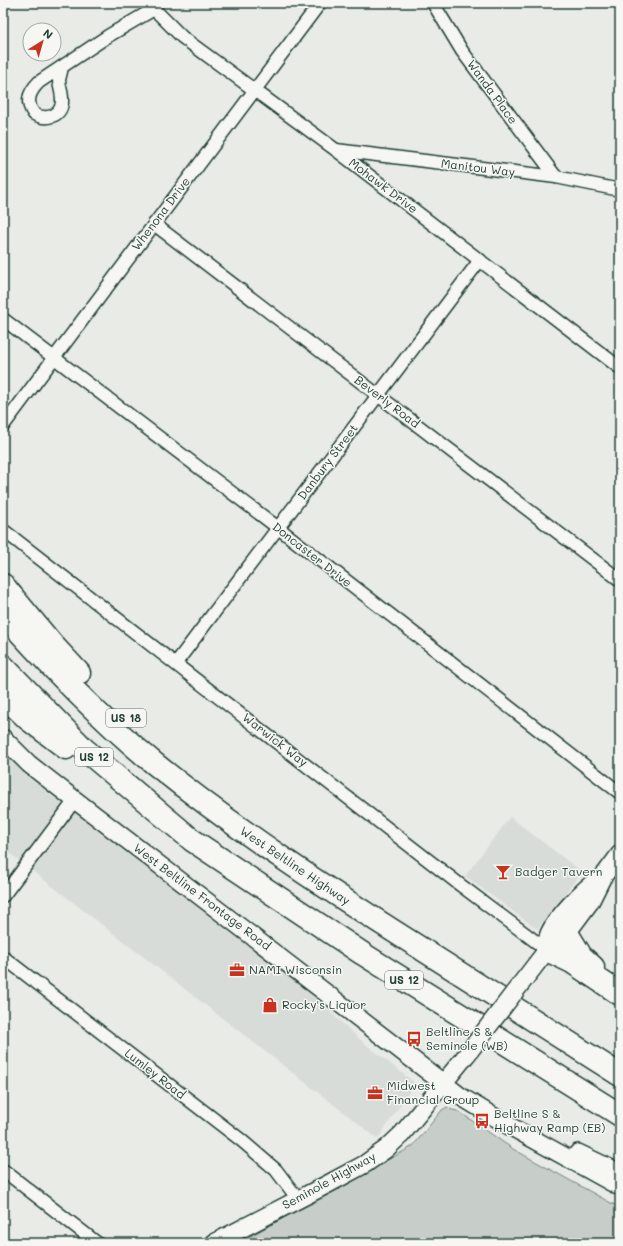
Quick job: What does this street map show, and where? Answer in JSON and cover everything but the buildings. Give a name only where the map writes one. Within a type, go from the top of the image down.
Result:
[{"type":"highway","name":"US 18","points":[[3,585],[52,644],[88,682],[258,843]]},
{"type":"highway","name":"West Beltline Highway","points":[[3,614],[54,669],[121,734],[155,763],[258,843],[335,894],[620,1075]]},
{"type":"highway","name":"US 12","points":[[3,666],[84,749],[192,840],[363,954],[620,1115]]},
{"type":"highway","points":[[3,695],[28,719],[93,769],[192,840]]},
{"type":"highway","points":[[567,933],[581,956],[620,990]]},
{"type":"highway","points":[[548,950],[572,962],[620,994]]},
{"type":"street","name":"Whenona Drive","points":[[3,426],[320,3]]},
{"type":"street","name":"Wanda Place","points":[[433,3],[462,52],[556,177]]},
{"type":"street","name":"Mohawk Drive","points":[[151,6],[182,36],[336,150],[620,368]]},
{"type":"street","points":[[62,67],[151,6]]},
{"type":"street","name":"Manitou Way","points":[[336,150],[556,177],[620,190]]},
{"type":"street","name":"Beverly Road","points":[[154,224],[620,580]]},
{"type":"street","name":"Danbury Street","points":[[176,663],[480,260]]},
{"type":"street","name":"Doncaster Drive","points":[[3,319],[278,527],[620,793]]},
{"type":"street","name":"Warwick Way","points":[[3,530],[459,884],[548,950]]},
{"type":"street","name":"West Beltline Frontage Road","points":[[3,738],[29,764],[470,1102],[620,1187]]},
{"type":"street","points":[[3,896],[76,800]]},
{"type":"street","name":"Seminole Highway","points":[[214,1243],[365,1164],[386,1149],[402,1134],[468,1053],[548,950],[561,940],[567,933],[590,902],[602,878],[620,854]]},
{"type":"street","name":"Seminole Highway","points":[[548,950],[548,935],[553,927],[582,892],[602,878]]},
{"type":"street","name":"Lumley Road","points":[[3,957],[241,1140],[276,1170],[298,1199]]},
{"type":"street","name":"West Beltline Frontage Road","points":[[545,1144],[582,1154],[620,1173]]},
{"type":"street","points":[[3,1170],[97,1243]]},
{"type":"shaded area","points":[[3,751],[26,775],[52,796],[293,978],[363,1042],[415,1083],[378,1139],[3,848]]},
{"type":"shaded area","points":[[510,817],[582,872],[537,929],[465,876]]},
{"type":"shaded area","points":[[447,1107],[458,1111],[513,1149],[620,1208],[620,1243],[238,1243],[413,1146],[442,1110]]},
{"type":"place","name":"Badger Tavern","points":[[503,872]]},
{"type":"place","name":"NAMI Wisconsin","points":[[237,970]]},
{"type":"place","name":"Rocky's Liquor","points":[[270,1005]]},
{"type":"place","name":"Beltline S & Seminole (WB)","points":[[414,1039]]},
{"type":"place","name":"Midwest Financial Group","points":[[375,1093]]},
{"type":"place","name":"Beltline S & Highway Ramp (EB)","points":[[482,1121]]}]
